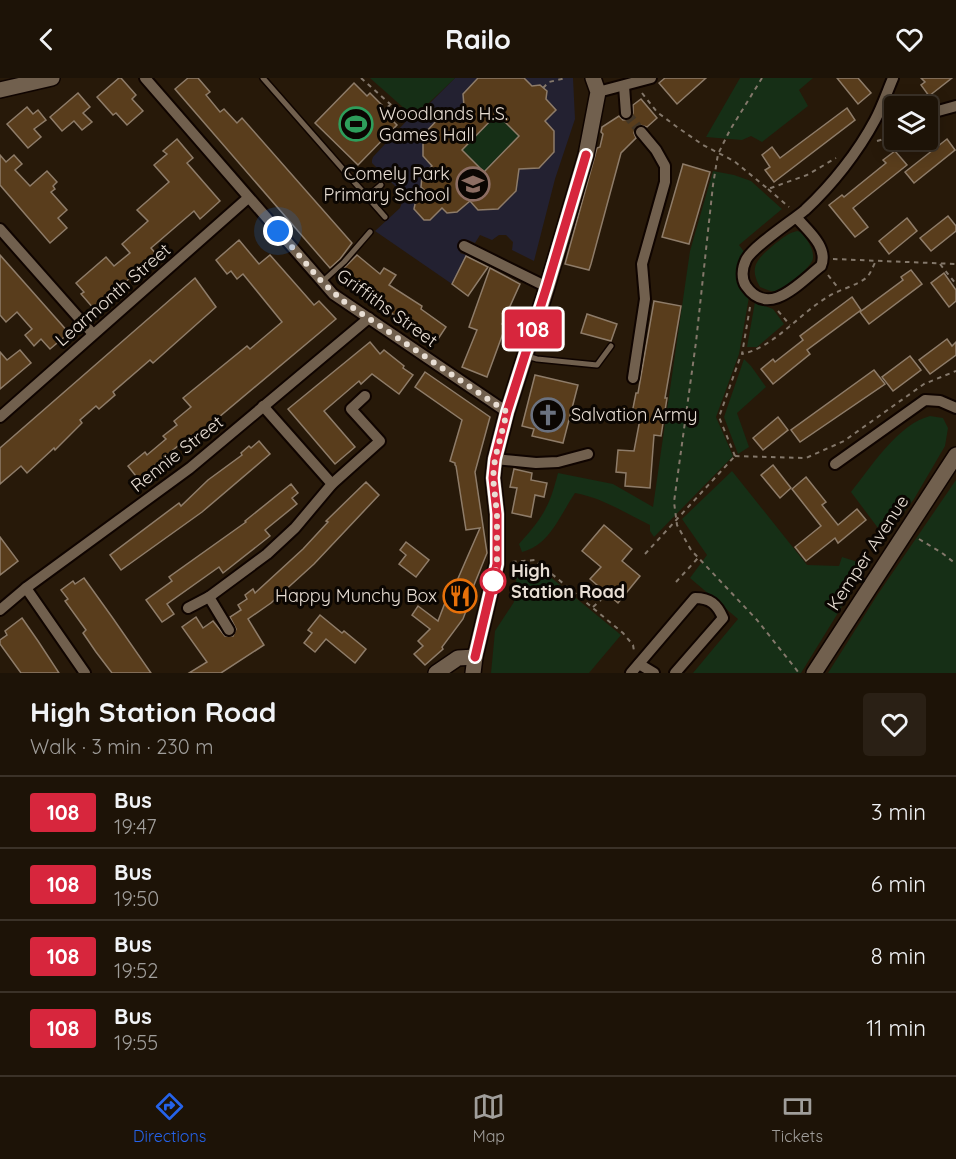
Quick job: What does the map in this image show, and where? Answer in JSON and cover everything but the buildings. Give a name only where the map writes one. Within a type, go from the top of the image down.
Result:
[{"type":"main road","points":[[0,90],[52,78]]},
{"type":"main road","points":[[473,673],[497,564],[497,514],[493,478],[495,459],[507,412],[586,155],[595,85]]},
{"type":"main road","name":"Kemper Avenue","points":[[814,673],[956,455]]},
{"type":"main road","points":[[436,673],[459,658],[475,657]]},
{"type":"street","name":"Griffiths Street","points":[[145,78],[322,282],[343,301],[507,412]]},
{"type":"street","points":[[595,85],[629,85],[651,78]]},
{"type":"street","points":[[886,96],[893,78]]},
{"type":"street","points":[[626,113],[629,85]]},
{"type":"street","points":[[796,217],[823,250],[824,258],[821,266],[781,298],[770,300],[752,293],[744,283],[742,272],[749,254],[796,217],[820,194],[858,147],[876,119],[884,101]]},
{"type":"street","points":[[938,111],[956,106]]},
{"type":"street","points":[[633,378],[645,299],[642,264],[665,182],[665,166],[656,150],[641,132]]},
{"type":"street","name":"Learmonth Street","points":[[0,417],[248,198]]},
{"type":"street","points":[[0,229],[93,334]]},
{"type":"street","points":[[464,246],[547,286]]},
{"type":"street","name":"Rennie Street","points":[[0,610],[26,588],[190,468],[369,318]]},
{"type":"street","points":[[188,608],[236,579],[295,528],[332,484],[380,441],[351,409],[365,396]]},
{"type":"street","points":[[835,464],[925,400],[940,401],[956,408]]},
{"type":"street","points":[[263,406],[332,484]]},
{"type":"street","points":[[495,459],[536,463],[558,462],[588,454]]},
{"type":"street","points":[[26,588],[85,673]]},
{"type":"street","points":[[209,597],[229,630]]},
{"type":"street","points":[[632,673],[695,598],[706,598],[718,606],[723,618],[675,673]]},
{"type":"street","points":[[639,664],[654,673]]},
{"type":"lane","points":[[263,78],[385,217]]},
{"type":"lane","points":[[367,197],[381,185]]},
{"type":"lane","points":[[322,282],[344,262],[370,232]]},
{"type":"lane","points":[[525,355],[537,359],[597,365],[611,346]]},
{"type":"path","points":[[361,78],[407,119]]},
{"type":"path","points":[[543,88],[549,82],[566,78]]},
{"type":"path","points":[[762,78],[718,154],[696,342],[675,493],[676,519],[685,541],[698,558],[757,620],[799,673]]},
{"type":"path","points":[[629,85],[657,112],[718,154],[734,161],[788,206]]},
{"type":"path","points":[[381,107],[384,110],[390,105]]},
{"type":"path","points":[[768,189],[807,175],[858,147],[884,139]]},
{"type":"path","points":[[846,259],[956,264]]},
{"type":"path","points":[[742,354],[757,351],[819,302],[839,289],[850,287],[866,278],[876,261]]},
{"type":"path","points":[[940,264],[956,284]]},
{"type":"path","points":[[821,266],[839,289]]},
{"type":"path","points":[[735,456],[719,417],[742,354],[752,293]]},
{"type":"path","points":[[778,310],[790,325]]},
{"type":"path","points":[[645,554],[735,456],[806,458],[844,441],[924,384],[956,371]]},
{"type":"path","points":[[906,531],[956,564]]},
{"type":"path","points":[[676,582],[698,558]]},
{"type":"path","points":[[512,562],[536,560],[623,633],[633,645]]},
{"type":"path","points":[[593,607],[601,600]]},
{"type":"shaded area","name":"Comely Park Primary School","points":[[455,78],[573,78],[575,119],[555,179],[534,261],[512,250],[513,242],[506,235],[499,235],[492,240],[480,235],[475,243],[468,240],[460,253],[467,255],[452,284],[375,231],[400,208],[403,199],[398,189],[372,163],[372,160],[411,116],[417,116]]},
{"type":"green space","points":[[370,78],[455,78],[414,117]]},
{"type":"green space","points":[[740,78],[813,78],[799,90],[808,106],[762,142],[751,136],[742,140],[706,137]]},
{"type":"green space","points":[[490,110],[508,111],[501,118],[515,132],[523,125],[521,142],[512,143],[487,168],[487,178],[479,171],[478,166],[457,147],[468,144],[490,122]]},
{"type":"green space","points":[[713,171],[751,181],[782,209],[739,245],[745,253],[740,284],[749,297],[739,354],[716,417],[733,456],[654,537],[650,531],[650,525],[604,502],[575,493],[547,536],[540,543],[522,552],[519,544],[544,512],[558,473],[613,484],[653,507],[690,251]]},
{"type":"green space","points":[[801,232],[810,244],[812,262],[787,286],[778,291],[760,287],[756,279],[755,267],[760,257],[788,234]]},
{"type":"green space","points":[[755,302],[773,309],[784,324],[757,347],[747,347]]},
{"type":"green space","points":[[744,359],[766,387],[737,413],[749,447],[738,454],[724,417]]},
{"type":"green space","points":[[930,416],[943,418],[948,428],[945,446],[914,499],[894,525],[881,532],[851,492],[896,437],[918,421]]},
{"type":"green space","points":[[732,471],[807,565],[839,566],[842,557],[861,563],[865,569],[801,673],[693,673],[738,619],[690,578],[707,555],[682,519]]},
{"type":"green space","points":[[956,480],[956,673],[828,673],[878,594]]},
{"type":"green space","points":[[526,566],[537,566],[621,635],[589,673],[491,673],[495,631],[514,602],[517,572]]},
{"type":"tunnel","points":[[626,113],[641,132]]},
{"type":"bus line","name":"108","points":[[475,657],[497,564],[497,514],[493,478],[495,459],[507,412],[586,155]]},
{"type":"place","name":"Woodlands H.S. Games Hall","points":[[356,124]]},
{"type":"place","name":"Comely Park Primary School","points":[[473,184]]},
{"type":"place","name":"Salvation Army","points":[[548,415]]},
{"type":"place","name":"High Station Road","points":[[493,581]]},
{"type":"place","name":"Happy Munchy Box","points":[[460,596]]},
{"type":"route","points":[[278,231],[333,294],[507,412],[495,459],[493,478],[497,514],[497,564],[493,581]]}]
